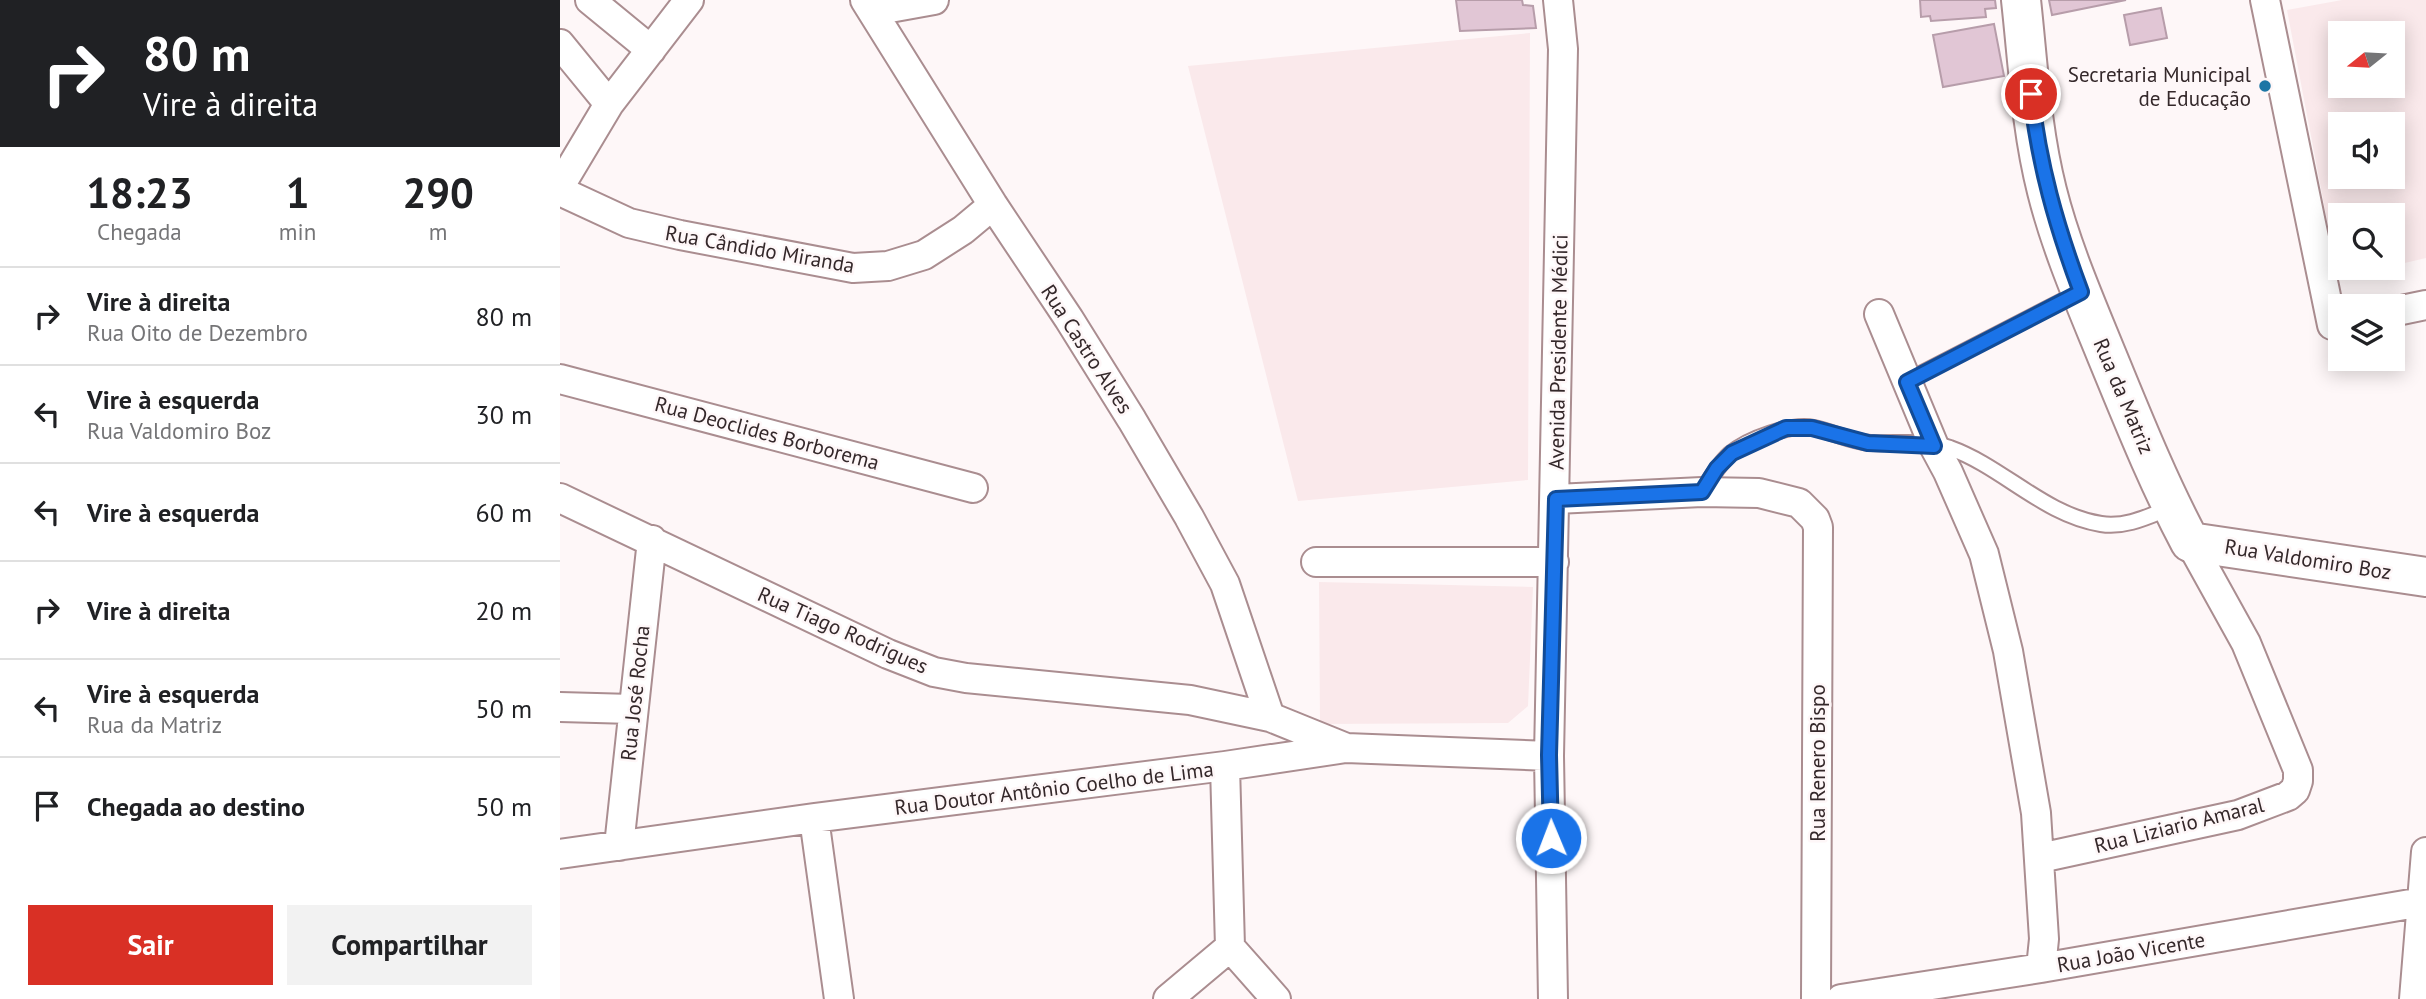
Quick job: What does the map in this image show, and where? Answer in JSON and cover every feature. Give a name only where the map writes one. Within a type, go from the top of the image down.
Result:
[{"type":"main road","name":"Rua da Matriz","points":[[2021,0],[2036,141],[2063,244],[2132,417],[2190,542]]},
{"type":"main road","name":"Rua Valdomiro Boz","points":[[2190,542],[2426,577]]},
{"type":"street","points":[[590,0],[652,50]]},
{"type":"street","points":[[560,188],[609,104],[689,0]]},
{"type":"street","points":[[869,6],[934,0]]},
{"type":"street","name":"Avenida Presidente Médici","points":[[1553,999],[1549,755],[1563,49],[1558,0]]},
{"type":"street","points":[[2265,0],[2329,294]]},
{"type":"street","name":"Rua Castro Alves","points":[[869,6],[993,205],[1132,419],[1189,517],[1224,583],[1270,717]]},
{"type":"street","points":[[560,44],[609,104]]},
{"type":"street","name":"Rua Cândido Miranda","points":[[560,188],[629,223],[853,268],[888,266],[924,255],[993,205]]},
{"type":"street","points":[[2405,309],[2426,304]]},
{"type":"street","points":[[1880,314],[1934,446],[1984,554],[2008,651],[2036,813],[2044,939],[2040,968]]},
{"type":"street","name":"Rua Deoclides Borborema","points":[[560,379],[973,488]]},
{"type":"street","points":[[1556,499],[1702,492]]},
{"type":"street","name":"Rua Renero Bispo","points":[[1702,492],[1759,494],[1785,498],[1799,503],[1809,511],[1818,527],[1816,999]]},
{"type":"street","name":"Rua Tiago Rodrigues","points":[[564,505],[652,540],[888,654],[934,672],[966,678],[1191,700],[1270,717],[1346,748]]},
{"type":"street","name":"Rua José Rocha","points":[[619,846],[652,540]]},
{"type":"street","name":"Rua da Matriz","points":[[2190,542],[2246,643],[2298,770]]},
{"type":"street","points":[[1316,562],[1554,562]]},
{"type":"street","points":[[560,707],[632,709]]},
{"type":"street","name":"Rua Doutor Antônio Coelho de Lima","points":[[560,853],[1346,748],[1549,755]]},
{"type":"street","points":[[1225,766],[1230,947],[1276,999]]},
{"type":"street","name":"Rua Liziario Amaral","points":[[2040,858],[2238,815],[2288,796],[2295,790],[2298,770]]},
{"type":"street","points":[[814,818],[839,999]]},
{"type":"street","points":[[2413,999],[2426,852]]},
{"type":"street","name":"Rua João Vicente","points":[[1841,999],[2040,968],[2422,902]]},
{"type":"street","points":[[1168,999],[1230,947]]},
{"type":"lane","points":[[1907,382],[2081,292]]},
{"type":"lane","points":[[1702,492],[1717,468],[1732,453],[1786,428],[1812,428],[1868,443],[1948,448],[1995,469],[2051,506],[2081,519],[2102,524],[2126,525],[2172,507]]},
{"type":"shaded area","points":[[2342,0],[2426,0],[2426,258],[2405,263],[2405,203],[2328,203],[2328,225],[2287,10]]},
{"type":"shaded area","points":[[1530,33],[1528,480],[1298,501],[1188,66]]},
{"type":"shaded area","points":[[1319,582],[1533,587],[1528,706],[1508,723],[1320,724]]},
{"type":"building","points":[[1456,0],[1522,0],[1523,5],[1533,6],[1536,28],[1460,31]]},
{"type":"building","points":[[1920,0],[1995,0],[1996,8],[1985,9],[1986,17],[1931,21],[1930,16],[1921,17]]},
{"type":"building","points":[[2049,0],[2126,0],[2052,15]]},
{"type":"building","points":[[2161,8],[2167,38],[2130,45],[2124,15]]},
{"type":"building","points":[[1994,24],[2004,76],[1943,87],[1933,35]]},
{"type":"place","name":"Secretaria Municipal de Educação","points":[[2265,86]]},
{"type":"route","points":[[1551,838],[1549,755],[1556,499],[1702,492],[1717,468],[1732,453],[1786,428],[1812,428],[1868,443],[1934,446],[1907,382],[2081,292],[2047,191],[2036,141],[2031,94]]}]
